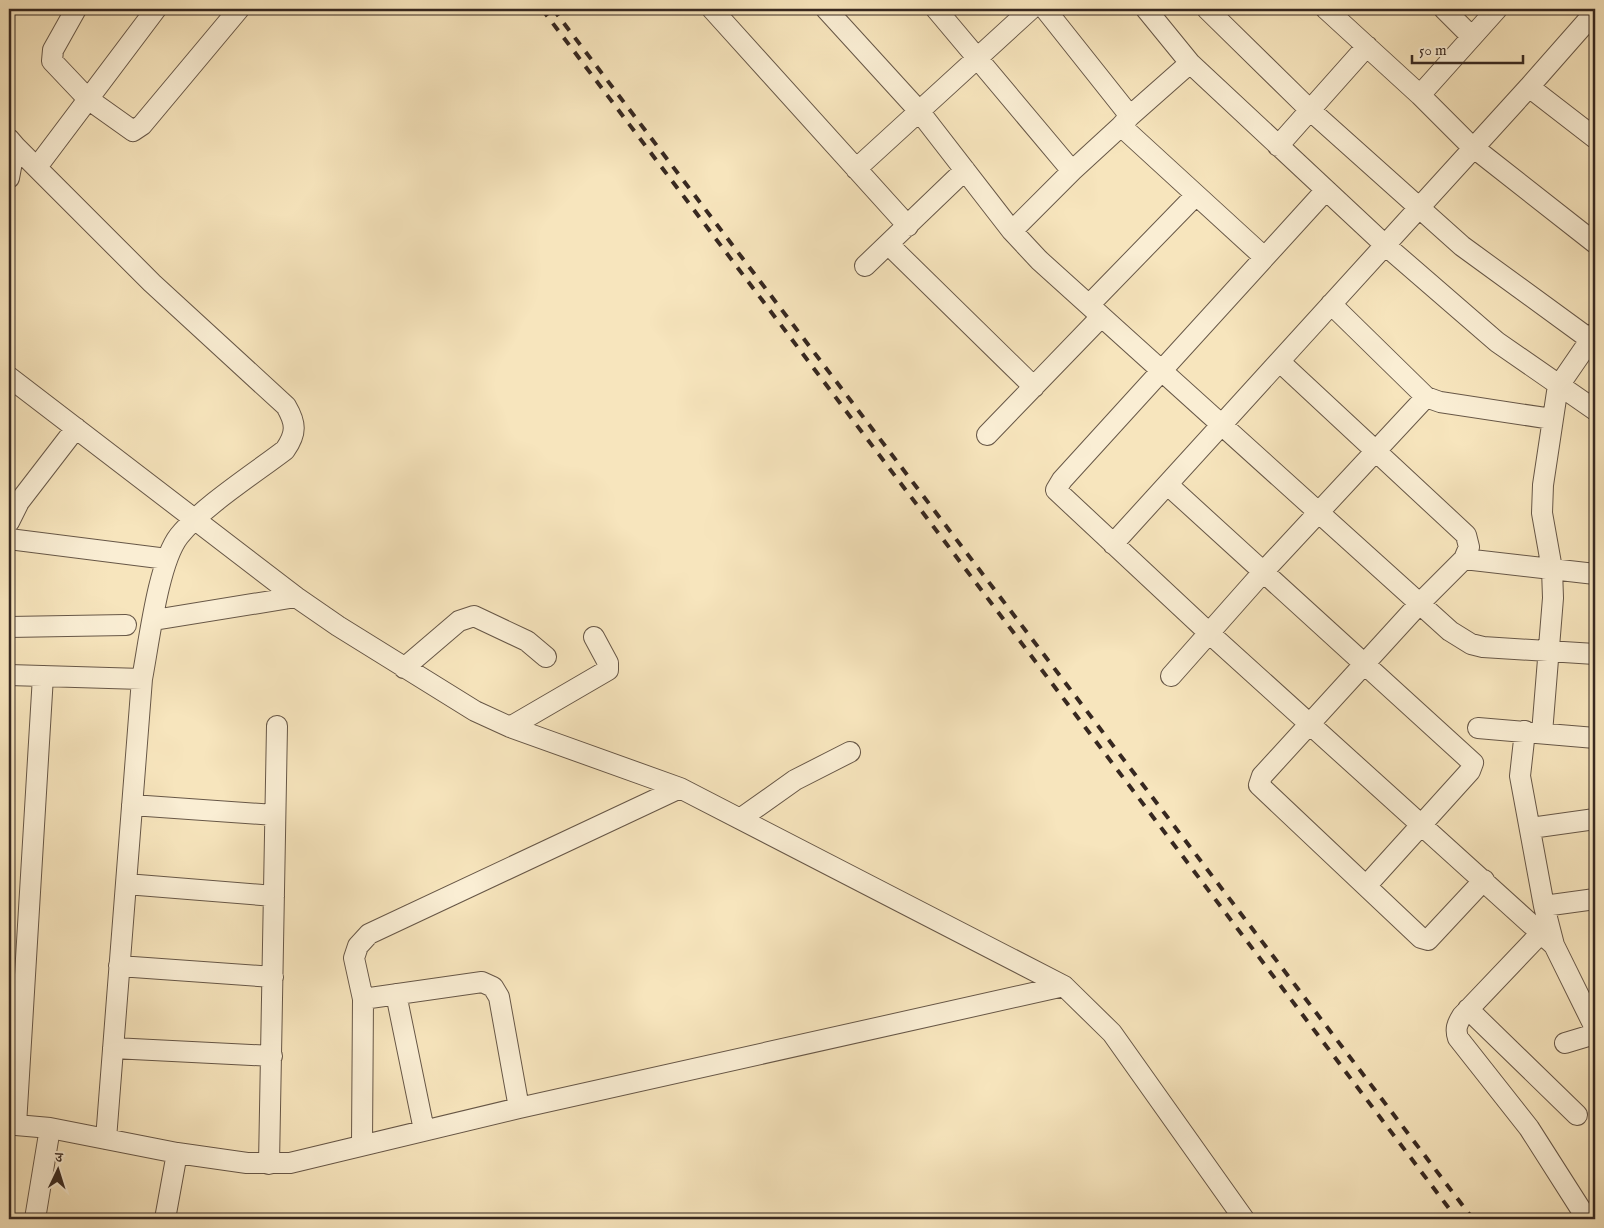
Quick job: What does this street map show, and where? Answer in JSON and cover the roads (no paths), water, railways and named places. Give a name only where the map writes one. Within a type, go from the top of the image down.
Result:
[{"type":"street","points":[[76,9],[53,50],[52,61],[88,98],[133,131],[138,129],[239,9]]},
{"type":"street","points":[[37,167],[156,9]]},
{"type":"street","points":[[712,9],[908,226]]},
{"type":"street","points":[[826,9],[919,111],[1012,231],[1039,260],[1450,630],[1471,644],[1595,654]]},
{"type":"street","points":[[936,9],[1072,171]]},
{"type":"street","points":[[856,168],[1031,9]]},
{"type":"street","points":[[1045,9],[1125,121],[1196,194],[1263,256]]},
{"type":"street","points":[[1146,9],[1190,63],[1385,245],[1497,342],[1595,410]]},
{"type":"street","points":[[1207,9],[1310,110],[1462,246],[1594,339],[1560,384],[1552,419],[1543,484],[1542,513],[1552,569],[1549,650],[1534,732],[1520,776],[1544,906],[1548,939]]},
{"type":"street","points":[[1326,9],[1420,95],[1473,148],[1595,243]]},
{"type":"street","points":[[1444,9],[1472,37]]},
{"type":"street","points":[[1420,95],[1497,9]]},
{"type":"street","points":[[1113,544],[1280,362],[1595,12]]},
{"type":"street","points":[[1278,146],[1367,46]]},
{"type":"street","points":[[1012,231],[1072,171],[1190,63]]},
{"type":"street","points":[[1528,87],[1595,138]]},
{"type":"street","points":[[12,142],[152,283],[286,406],[295,426],[294,437],[285,450],[196,519],[178,537],[167,559],[142,679],[106,1139]]},
{"type":"street","points":[[9,178],[12,142]]},
{"type":"street","points":[[865,266],[965,170]]},
{"type":"street","points":[[1326,190],[1263,256],[1163,370],[1062,480],[1056,490],[1210,633],[1548,939],[1595,1028]]},
{"type":"street","points":[[987,435],[1034,387],[1095,311],[1196,194]]},
{"type":"street","points":[[888,244],[1034,387]]},
{"type":"street","points":[[1331,304],[1426,397],[1440,402],[1552,419]]},
{"type":"street","points":[[1280,362],[1466,535],[1469,547],[1464,560],[1420,603],[1310,722],[1262,776],[1259,785],[1424,940],[1431,937],[1484,880]]},
{"type":"street","points":[[10,381],[76,428],[296,597],[404,668],[475,711],[510,727],[680,788],[1064,986],[1112,1033],[1244,1219]]},
{"type":"street","points":[[1171,676],[1264,571],[1426,397]]},
{"type":"street","points":[[9,522],[19,502],[76,428]]},
{"type":"street","points":[[1168,485],[1365,662],[1473,763],[1470,772],[1366,886]]},
{"type":"street","points":[[9,539],[167,559]]},
{"type":"street","points":[[1464,560],[1595,574]]},
{"type":"street","points":[[154,620],[296,597]]},
{"type":"street","points":[[404,668],[459,621],[474,616],[527,641],[546,657]]},
{"type":"street","points":[[9,628],[126,625]]},
{"type":"street","points":[[510,727],[608,670],[608,663],[594,637]]},
{"type":"street","points":[[9,675],[142,679]]},
{"type":"street","points":[[44,676],[13,1124],[50,1128],[177,1154],[269,1164],[290,1163],[362,1144],[519,1108],[1064,986]]},
{"type":"street","points":[[269,1164],[277,726]]},
{"type":"street","points":[[1478,728],[1595,738]]},
{"type":"street","points":[[740,819],[794,780],[850,752]]},
{"type":"street","points":[[362,1144],[363,999],[354,958],[358,946],[369,934],[680,788]]},
{"type":"street","points":[[132,805],[276,815]]},
{"type":"street","points":[[1530,828],[1595,819]]},
{"type":"street","points":[[126,884],[274,896]]},
{"type":"street","points":[[1544,906],[1595,899]]},
{"type":"street","points":[[1548,939],[1468,1009],[1456,1027],[1458,1038],[1529,1128],[1587,1219]]},
{"type":"street","points":[[119,966],[273,977]]},
{"type":"street","points":[[363,999],[482,982],[492,987],[499,996],[519,1108]]},
{"type":"street","points":[[396,994],[424,1130]]},
{"type":"street","points":[[1468,1009],[1577,1115]]},
{"type":"street","points":[[1565,1043],[1595,1034]]},
{"type":"street","points":[[113,1048],[272,1056]]},
{"type":"street","points":[[35,1219],[50,1128]]},
{"type":"street","points":[[165,1219],[177,1154]]},
{"type":"railway","points":[[542,9],[1457,1219]]},
{"type":"railway","points":[[553,9],[1473,1219]]}]
